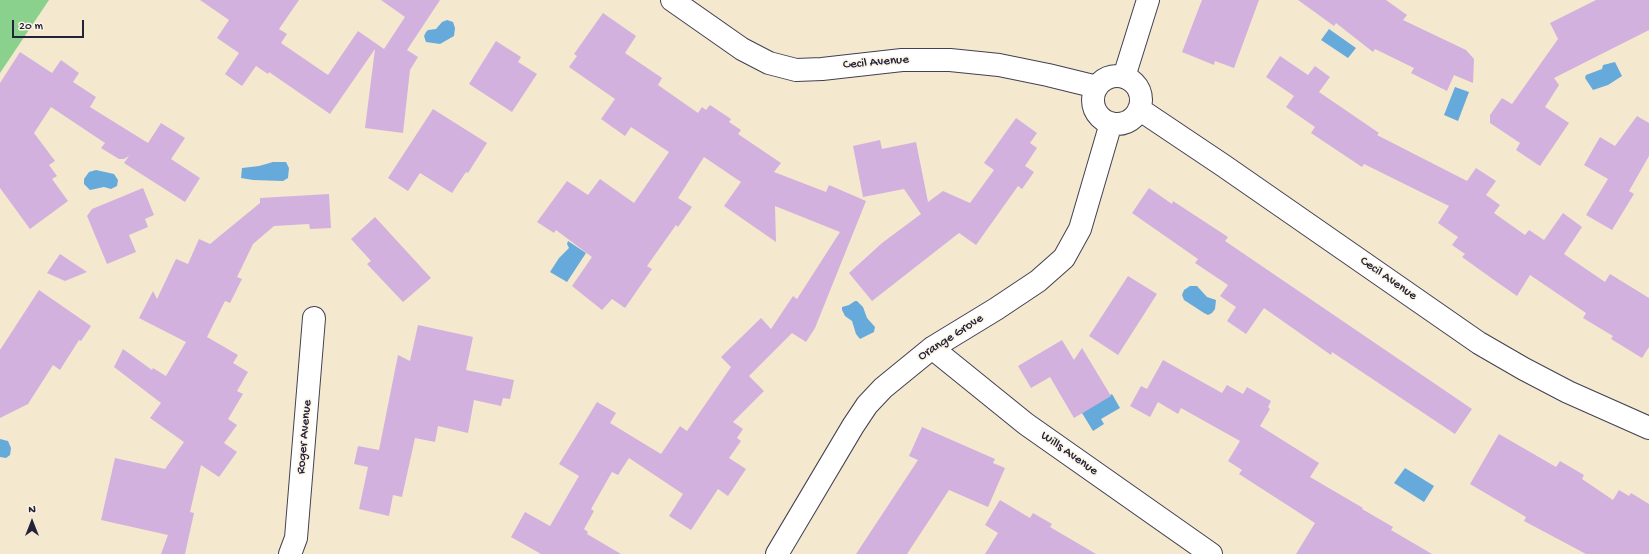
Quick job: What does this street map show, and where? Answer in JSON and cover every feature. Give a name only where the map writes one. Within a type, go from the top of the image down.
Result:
[{"type":"street","name":"Cecil Avenue","points":[[672,0],[742,49],[769,63],[796,70],[822,69],[902,60],[950,60],[1000,65],[1048,74],[1097,87]]},
{"type":"street","points":[[1124,77],[1148,0]]},
{"type":"street","points":[[1109,77],[1124,77],[1131,80],[1137,86],[1140,94],[1141,102],[1139,109],[1128,121],[1120,124],[1104,120],[1095,109],[1094,94],[1097,87],[1102,81],[1109,77]]},
{"type":"street","name":"Cecil Avenue","points":[[1139,109],[1479,343],[1568,392],[1649,428]]},
{"type":"street","name":"Orange Grove","points":[[777,554],[853,426],[867,405],[883,388],[932,348],[996,309],[1038,281],[1064,258],[1080,229],[1112,123]]},
{"type":"street","name":"Roger Avenue","points":[[290,554],[296,538],[314,318]]},
{"type":"street","name":"Wills Avenue","points":[[932,348],[1026,424],[1211,554]]},
{"type":"green space","points":[[0,0],[49,0],[0,73]]},
{"type":"water","points":[[447,20],[453,22],[455,28],[454,36],[440,44],[426,42],[424,36],[426,32],[428,30],[436,29],[442,22]]},
{"type":"water","points":[[1329,29],[1356,48],[1348,58],[1321,40]]},
{"type":"water","points":[[1615,62],[1622,76],[1608,85],[1593,90],[1585,78],[1586,75],[1602,69],[1603,65]]},
{"type":"water","points":[[1455,87],[1469,92],[1458,121],[1444,115]]},
{"type":"water","points":[[273,162],[286,162],[289,168],[288,178],[283,181],[241,178],[242,168],[259,166]]},
{"type":"water","points":[[96,170],[114,174],[118,180],[117,186],[111,189],[104,187],[90,190],[84,184],[84,179],[89,172]]},
{"type":"water","points":[[568,241],[586,253],[567,282],[550,272],[559,258],[569,248],[567,244]]},
{"type":"water","points":[[1190,286],[1197,286],[1207,297],[1216,300],[1215,309],[1212,313],[1208,315],[1184,300],[1182,295],[1184,290]]},
{"type":"water","points":[[855,301],[863,307],[867,318],[875,327],[874,332],[860,339],[856,334],[852,321],[845,316],[842,310],[842,307]]},
{"type":"water","points":[[1112,394],[1120,408],[1101,419],[1104,424],[1093,431],[1082,413]]},
{"type":"water","points":[[0,439],[8,441],[11,448],[10,455],[6,458],[0,457]]},
{"type":"water","points":[[1405,468],[1434,486],[1424,502],[1394,483]]},
{"type":"building","points":[[200,0],[299,0],[279,29],[287,34],[281,43],[328,75],[358,31],[384,49],[405,17],[381,0],[440,0],[407,50],[418,57],[410,70],[403,133],[365,128],[375,49],[330,114],[269,72],[268,74],[256,66],[242,86],[225,74],[239,53],[217,38],[229,20]]},
{"type":"building","points":[[1202,0],[1259,0],[1234,68],[1215,61],[1214,65],[1182,52]]},
{"type":"building","points":[[1298,0],[1386,0],[1407,15],[1403,20],[1466,50],[1474,59],[1473,83],[1454,75],[1447,91],[1411,73],[1414,68],[1375,49],[1373,52],[1336,23],[1334,26]]},
{"type":"building","points":[[1596,0],[1649,0],[1649,30],[1554,78],[1559,85],[1545,107],[1569,123],[1540,166],[1516,150],[1520,143],[1490,123],[1490,115],[1502,98],[1512,104],[1558,39],[1550,23]]},
{"type":"building","points":[[603,13],[636,36],[625,53],[662,78],[658,85],[698,113],[702,107],[706,110],[710,105],[731,119],[729,122],[741,130],[738,134],[781,163],[774,172],[826,192],[829,185],[866,201],[815,328],[806,342],[792,333],[749,376],[764,391],[733,422],[743,429],[737,438],[741,441],[729,458],[746,469],[728,496],[718,489],[691,530],[669,516],[683,494],[629,458],[618,475],[612,472],[591,509],[594,511],[584,529],[588,532],[587,534],[621,554],[541,554],[511,537],[525,512],[550,526],[579,476],[559,464],[597,402],[616,413],[610,423],[661,454],[680,426],[687,431],[731,367],[721,357],[761,318],[771,329],[793,296],[797,299],[840,232],[775,206],[776,242],[724,206],[741,182],[704,157],[678,198],[692,207],[678,227],[676,225],[647,266],[652,269],[625,308],[612,299],[602,310],[572,286],[592,257],[556,230],[554,233],[537,222],[567,181],[588,195],[600,179],[634,203],[669,152],[631,127],[625,136],[601,119],[615,99],[569,67],[577,56],[574,54]]},
{"type":"building","points":[[496,41],[521,57],[518,62],[537,74],[512,112],[469,84]]},
{"type":"building","points":[[20,52],[52,73],[61,60],[79,73],[73,82],[96,97],[90,107],[148,143],[161,123],[185,138],[171,159],[200,178],[185,202],[124,163],[129,156],[124,159],[119,159],[101,148],[105,143],[51,107],[34,133],[55,161],[49,165],[57,176],[52,179],[68,201],[30,229],[0,188],[0,83]]},
{"type":"building","points":[[1280,56],[1308,75],[1315,66],[1330,77],[1319,92],[1379,133],[1377,135],[1467,181],[1476,168],[1496,181],[1486,195],[1500,205],[1494,213],[1525,235],[1529,230],[1544,240],[1563,213],[1582,227],[1564,254],[1605,282],[1610,274],[1649,298],[1649,347],[1642,358],[1611,339],[1613,336],[1583,318],[1586,313],[1530,275],[1517,296],[1462,257],[1465,254],[1452,245],[1458,237],[1438,223],[1449,206],[1364,164],[1362,167],[1311,133],[1315,127],[1286,107],[1294,96],[1266,77]]},
{"type":"building","points":[[433,109],[487,143],[468,173],[466,172],[452,193],[420,173],[408,191],[388,178]]},
{"type":"building","points":[[1637,116],[1649,123],[1649,156],[1629,191],[1634,194],[1612,230],[1586,215],[1608,179],[1584,165],[1600,137],[1615,146]]},
{"type":"building","points":[[1016,118],[1037,133],[1030,143],[1037,148],[1025,166],[1034,172],[1022,189],[1018,186],[976,245],[959,233],[872,301],[849,273],[882,243],[921,214],[904,189],[863,197],[853,146],[880,140],[882,149],[916,142],[928,202],[943,191],[970,203],[994,170],[984,163]]},
{"type":"building","points":[[143,188],[154,215],[145,219],[148,227],[129,235],[136,252],[107,264],[87,216],[92,209]]},
{"type":"building","points":[[1149,188],[1172,204],[1173,201],[1228,237],[1225,241],[1472,409],[1455,434],[1332,352],[1331,355],[1264,308],[1246,334],[1227,321],[1236,307],[1220,296],[1228,285],[1195,263],[1198,259],[1132,213]]},
{"type":"building","points":[[329,194],[331,228],[310,229],[309,224],[274,226],[253,244],[237,277],[242,279],[230,303],[225,301],[207,337],[238,355],[233,363],[248,372],[237,391],[243,394],[228,419],[237,425],[224,443],[237,452],[219,477],[201,465],[190,512],[194,513],[185,554],[161,554],[168,535],[101,520],[115,458],[165,469],[184,442],[150,418],[161,403],[114,367],[123,349],[152,370],[153,368],[166,376],[186,342],[139,318],[153,291],[157,299],[176,259],[188,264],[199,239],[210,244],[260,203],[260,198]]},
{"type":"building","points":[[375,217],[431,278],[403,302],[367,264],[371,261],[351,239]]},
{"type":"building","points":[[60,254],[87,272],[65,281],[47,273]]},
{"type":"building","points":[[1128,276],[1157,294],[1118,355],[1089,336]]},
{"type":"building","points":[[39,290],[91,326],[81,341],[79,340],[60,370],[53,365],[28,404],[0,418],[0,350]]},
{"type":"building","points":[[418,325],[473,337],[466,370],[514,380],[510,399],[503,398],[501,406],[474,400],[468,433],[438,426],[435,442],[415,438],[402,497],[393,495],[389,516],[359,509],[368,467],[354,464],[358,446],[379,450],[398,355],[410,361]]},
{"type":"building","points":[[1062,340],[1074,360],[1082,348],[1111,396],[1074,418],[1050,377],[1031,388],[1018,366]]},
{"type":"building","points":[[1163,360],[1222,393],[1227,385],[1243,394],[1247,387],[1271,401],[1268,407],[1270,409],[1260,426],[1319,463],[1310,477],[1363,508],[1362,509],[1393,527],[1391,530],[1432,554],[1296,554],[1315,523],[1239,474],[1242,470],[1228,461],[1240,441],[1181,408],[1178,414],[1158,402],[1150,417],[1130,406],[1141,386],[1147,389]]},
{"type":"building","points":[[922,427],[995,459],[993,463],[1005,468],[988,507],[949,490],[907,554],[856,554],[918,460],[909,456]]},
{"type":"building","points":[[1499,434],[1556,467],[1560,461],[1584,475],[1582,479],[1613,500],[1619,490],[1629,496],[1631,493],[1649,504],[1649,554],[1586,554],[1524,521],[1526,517],[1470,484]]},
{"type":"building","points":[[1000,500],[1030,518],[1033,513],[1052,524],[1050,527],[1096,554],[985,554],[998,533],[985,525]]}]
